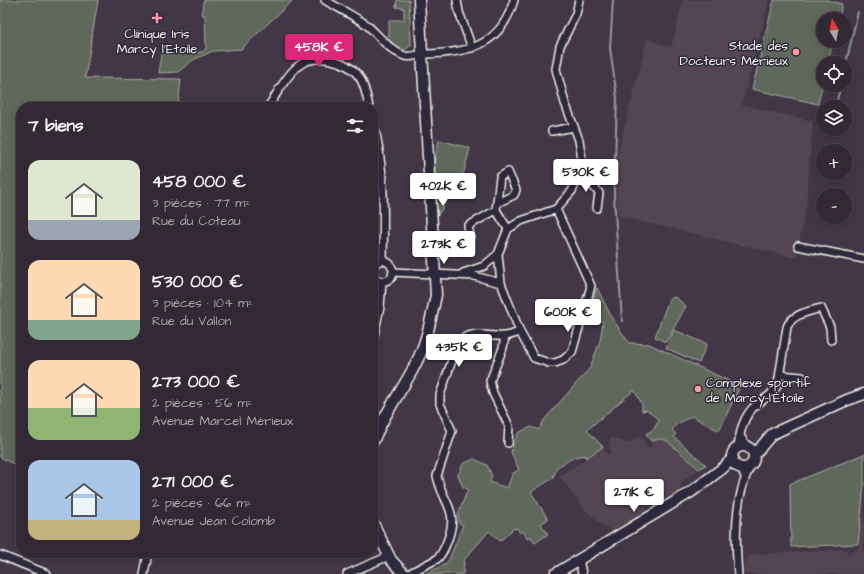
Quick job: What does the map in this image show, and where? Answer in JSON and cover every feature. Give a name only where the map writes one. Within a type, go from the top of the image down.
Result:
[{"type":"main road","points":[[378,430],[395,398],[397,388],[424,331],[433,274],[414,0]]},
{"type":"main road","points":[[419,0],[419,55]]},
{"type":"main road","points":[[740,464],[734,451],[747,449],[764,442],[772,434],[783,428],[864,394]]},
{"type":"main road","points":[[740,464],[747,449]]},
{"type":"main road","points":[[555,574],[691,492],[723,468],[740,464]]},
{"type":"main road","points":[[378,533],[389,556],[404,574]]},
{"type":"street","points":[[324,0],[365,24],[403,56],[456,53],[472,48],[491,38],[503,24],[514,0]]},
{"type":"street","points":[[458,0],[460,12],[472,48]]},
{"type":"street","points":[[455,275],[484,266],[498,254],[508,229],[521,221],[556,209],[572,191],[579,176],[582,160],[579,140],[557,79],[556,69],[560,46],[576,14],[579,0]]},
{"type":"street","points":[[271,102],[289,74],[297,66],[317,59],[340,62],[350,68],[359,77],[367,102]]},
{"type":"street","points":[[552,131],[574,127]]},
{"type":"street","points":[[378,143],[383,177],[385,221],[383,260]]},
{"type":"street","points":[[579,176],[592,185],[599,193],[597,208]]},
{"type":"street","points":[[378,178],[383,177]]},
{"type":"street","points":[[470,236],[468,226],[496,207],[508,229]]},
{"type":"street","points":[[498,254],[501,269],[501,283],[520,332],[534,358],[549,363],[556,363],[563,360],[572,352],[591,286],[556,209]]},
{"type":"street","points":[[798,246],[864,259]]},
{"type":"street","points":[[378,261],[383,260],[390,264],[393,272],[390,279],[382,282]]},
{"type":"street","points":[[393,272],[474,276],[501,283]]},
{"type":"street","points":[[378,279],[382,282]]},
{"type":"street","points":[[378,316],[382,282]]},
{"type":"street","points":[[747,449],[740,436],[740,429],[753,408],[774,392],[781,374],[789,321],[795,316],[821,308],[830,327],[831,340]]},
{"type":"street","points":[[408,574],[437,559],[441,555],[453,526],[452,514],[437,476],[452,432],[440,404],[440,396],[458,343],[465,337],[472,334],[505,336],[520,332]]},
{"type":"street","points":[[505,336],[503,348],[490,382],[493,393],[509,426],[508,443]]},
{"type":"street","points":[[781,374],[802,377]]},
{"type":"street","points":[[738,574],[736,548],[738,516],[745,477],[740,464]]},
{"type":"street","points":[[0,554],[47,574]]},
{"type":"street","points":[[347,574],[389,556]]},
{"type":"street","points":[[144,574],[147,558]]},
{"type":"street","points":[[579,559],[582,574]]},
{"type":"shaded area","points":[[683,0],[769,0],[742,105],[813,121],[806,206],[796,258],[618,216],[615,165],[647,39],[671,47]]},
{"type":"shaded area","points":[[641,436],[648,448],[653,446],[651,441],[660,439],[666,440],[699,469],[681,482],[680,492],[665,498],[665,500],[651,508],[648,506],[646,507],[646,512],[611,532],[608,526],[605,528],[585,510],[559,476],[603,448],[608,455],[612,453],[609,446],[611,437],[628,443]]},
{"type":"shaded area","points":[[864,484],[864,574],[745,574],[744,564],[750,555],[846,549],[847,554],[854,553],[854,550],[858,549]]},
{"type":"green space","points":[[0,0],[98,0],[85,78],[181,79],[179,102],[16,102],[16,465],[0,457]]},
{"type":"green space","points":[[205,0],[293,0],[241,49],[213,51],[193,60],[178,72],[158,73],[161,54],[202,52],[206,49],[205,15],[202,15],[203,2]]},
{"type":"green space","points":[[397,0],[409,0],[411,45],[405,50],[399,49],[386,37],[389,35],[389,20],[404,20],[404,8],[396,7]]},
{"type":"green space","name":"Stade des Docteurs Mérieux","points":[[774,0],[827,0],[842,4],[840,12],[816,12],[816,48],[831,48],[830,56],[816,56],[816,92],[821,92],[819,100],[816,100],[816,104],[752,89]]},
{"type":"green space","points":[[439,140],[470,148],[464,172],[437,217],[434,163]]},
{"type":"green space","points":[[597,288],[612,318],[629,343],[649,344],[740,386],[719,431],[692,416],[677,424],[672,430],[676,434],[674,437],[706,465],[699,469],[666,440],[660,439],[651,441],[646,434],[654,429],[659,420],[647,410],[642,411],[642,404],[634,390],[587,430],[603,447],[586,458],[585,455],[575,457],[557,467],[553,478],[531,492],[548,519],[541,524],[548,534],[535,543],[531,537],[527,538],[523,531],[520,533],[517,528],[513,529],[500,541],[489,531],[464,560],[463,574],[425,574],[444,565],[449,560],[463,525],[459,523],[458,514],[468,489],[463,487],[458,475],[463,464],[474,459],[487,465],[492,476],[490,482],[507,488],[513,473],[519,470],[511,452],[518,433],[531,427],[539,430],[544,420],[590,368],[600,341],[603,322],[588,315]]},
{"type":"green space","points":[[675,297],[686,306],[666,342],[655,337],[669,299]]},
{"type":"green space","points":[[674,330],[707,344],[699,363],[666,348]]},
{"type":"green space","points":[[864,454],[864,484],[858,544],[791,547],[790,484]]},
{"type":"waterway","points":[[613,0],[610,48],[617,98],[614,195],[622,321]]},
{"type":"waterway","points":[[848,56],[858,12]]},
{"type":"waterway","points":[[837,100],[839,92]]},
{"type":"place","name":"Clinique Iris Marcy l'Etoile","points":[[157,18]]},
{"type":"place","name":"Stade des Docteurs Mérieux","points":[[796,52]]},
{"type":"place","name":"Complexe sportif de Marcy-l'Étoile","points":[[698,389]]}]
